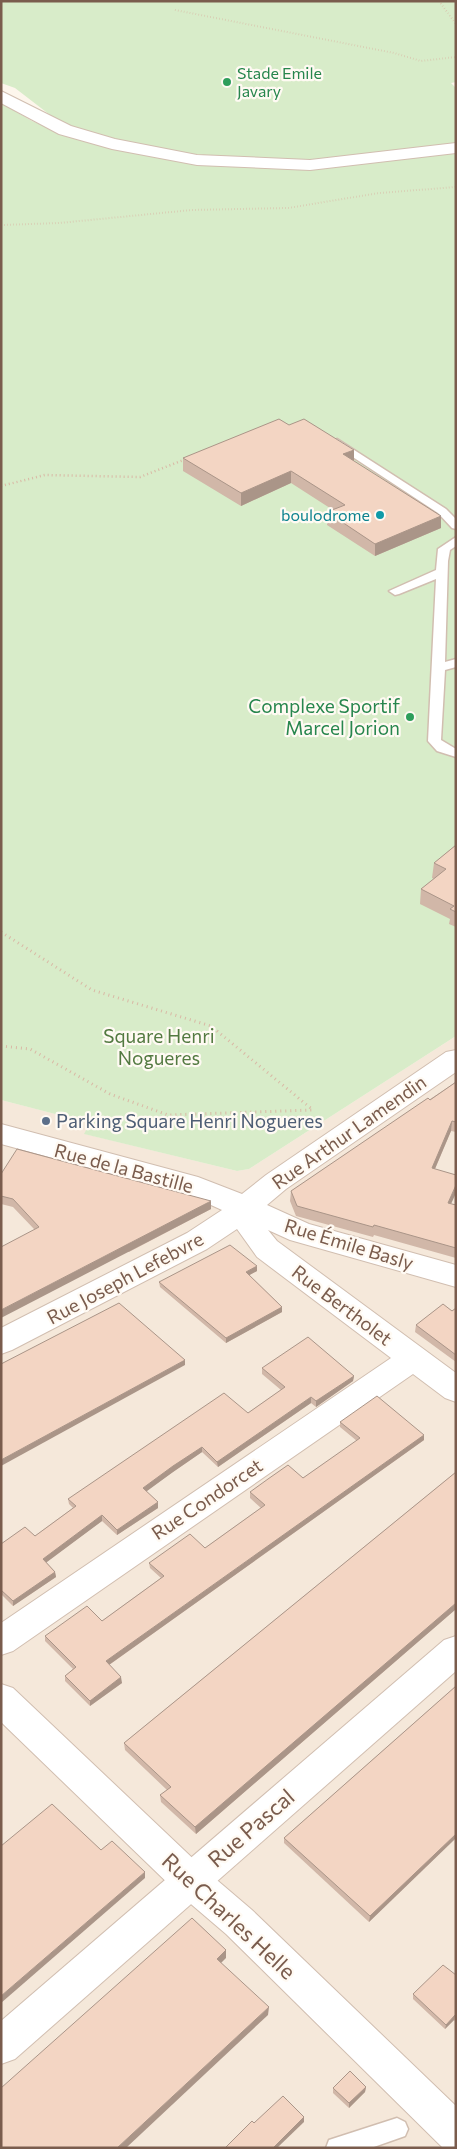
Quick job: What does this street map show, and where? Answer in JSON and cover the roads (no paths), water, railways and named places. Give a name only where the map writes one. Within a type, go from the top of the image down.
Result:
[{"type":"street","points":[[1,96],[65,130],[112,144],[197,160],[310,165],[456,148]]},
{"type":"street","name":"Rue Arthur Lamendin","points":[[244,1207],[276,1182],[456,1058]]},
{"type":"street","name":"Rue de la Bastille","points":[[1,1134],[198,1187],[244,1207]]},
{"type":"street","name":"Rue Émile Basly","points":[[244,1207],[300,1232],[456,1276]]},
{"type":"street","name":"Rue Joseph Lefebvre","points":[[1,1342],[197,1241],[223,1225],[244,1207]]},
{"type":"street","name":"Rue Bertholet","points":[[244,1207],[252,1230],[267,1249],[456,1390]]},
{"type":"street","name":"Rue Condorcet","points":[[1,1640],[413,1358]]},
{"type":"street","name":"Rue Pascal","points":[[1,2046],[456,1650]]},
{"type":"street","name":"Rue Charles Helle","points":[[1,1699],[192,1881],[239,1922],[456,2133]]},
{"type":"lane","points":[[329,438],[442,511],[456,526]]},
{"type":"lane","points":[[456,540],[444,550],[441,572],[439,668],[434,741],[442,748],[456,753]]},
{"type":"lane","points":[[395,591],[441,572]]},
{"type":"lane","points":[[439,668],[456,663]]},
{"type":"lane","points":[[337,2148],[397,2129]]},
{"type":"place","name":"Stade Emile Javary","points":[[227,82]]},
{"type":"place","name":"boulodrome","points":[[380,515]]},
{"type":"place","name":"Complexe Sportif Marcel Jorion","points":[[410,717]]},
{"type":"place","name":"Parking Square Henri Nogueres","points":[[46,1121]]},
{"type":"park label","name":"Square Henri Nogueres","points":[[159,1047]]}]
